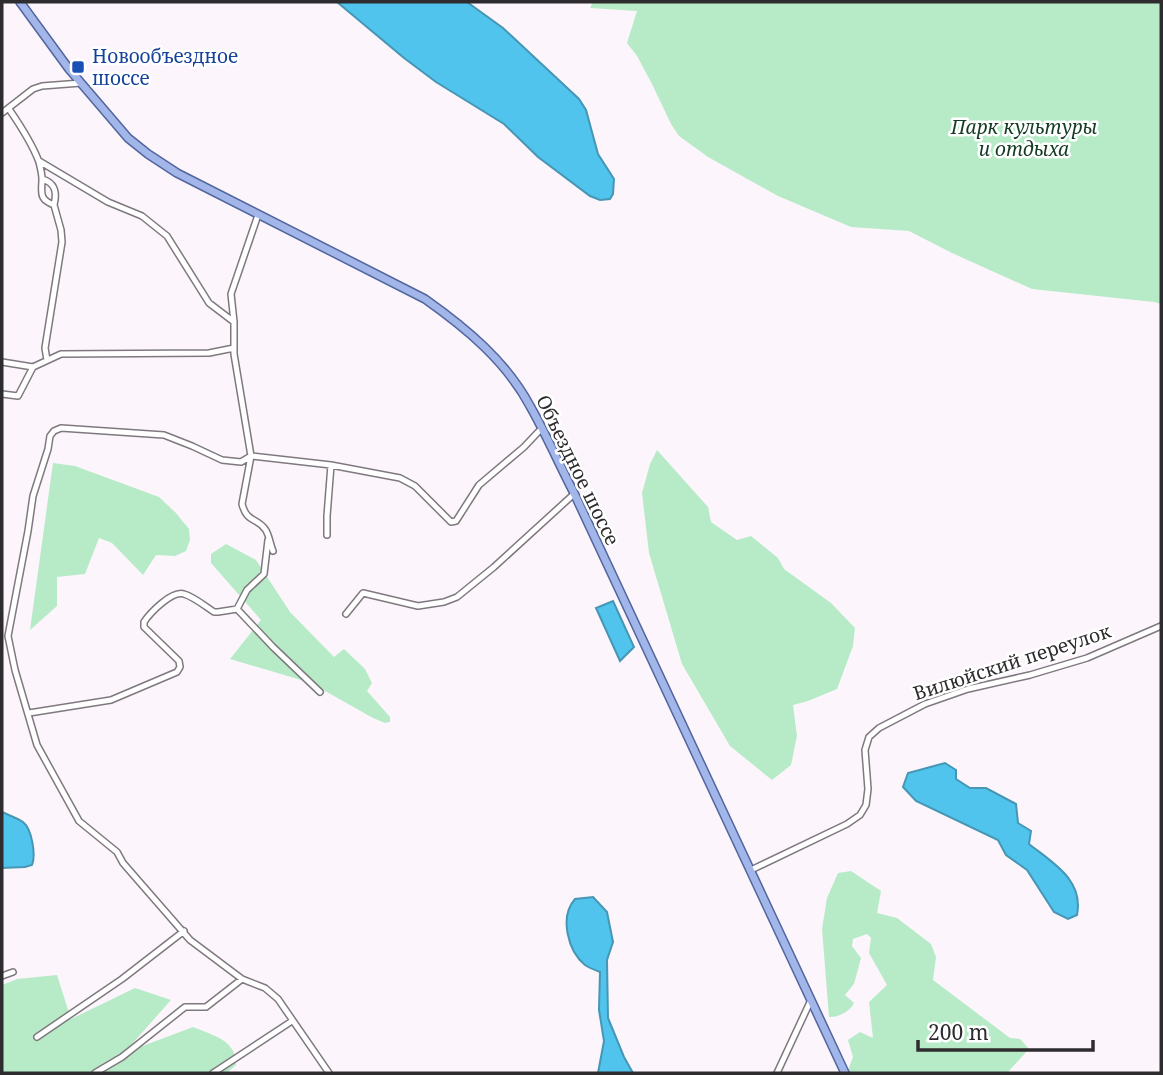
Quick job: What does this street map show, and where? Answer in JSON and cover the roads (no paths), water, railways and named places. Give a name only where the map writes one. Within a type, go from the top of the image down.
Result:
[{"type":"main road","name":"Объездное шоссе","points":[[20,2],[81,83],[128,138],[177,173],[425,299],[457,321],[486,348],[514,382],[530,405],[574,494],[845,1073]]},
{"type":"street","points":[[2,113],[33,89],[81,83]]},
{"type":"street","points":[[9,109],[23,128],[38,161],[42,178],[41,194],[54,205]]},
{"type":"street","points":[[38,161],[108,202],[142,216],[167,236],[209,303],[234,322]]},
{"type":"street","points":[[42,178],[47,180],[57,193],[54,205],[62,242],[45,348],[47,360]]},
{"type":"street","points":[[258,215],[231,294],[234,348],[251,456],[242,504],[249,518],[264,528],[272,551]]},
{"type":"street","points":[[2,362],[33,367],[61,354],[209,353],[234,348]]},
{"type":"street","points":[[2,394],[18,396],[33,367]]},
{"type":"street","points":[[329,1073],[278,999],[265,988],[242,979],[190,940],[123,863],[117,852],[79,821],[37,745],[8,636],[33,496],[50,436],[54,430],[61,428],[164,435],[222,460],[241,462],[251,456],[331,465],[400,478],[415,486],[454,522],[480,485],[541,429]]},
{"type":"street","points":[[327,535],[331,465]]},
{"type":"street","points":[[345,614],[363,593],[418,606],[457,597],[574,494]]},
{"type":"street","points":[[237,609],[247,590],[264,574],[268,539]]},
{"type":"street","points":[[29,713],[111,700],[177,671],[179,662],[144,627],[144,622],[169,597],[184,593],[214,612],[237,609]]},
{"type":"street","points":[[237,609],[320,692]]},
{"type":"street","name":"Вилюйский переулок","points":[[751,870],[847,824],[860,815],[866,805],[868,789],[865,750],[869,737],[879,728],[925,704],[968,689],[1087,658],[1161,625]]},
{"type":"street","points":[[37,1037],[122,979],[184,931]]},
{"type":"street","points":[[2,976],[13,972]]},
{"type":"street","points":[[95,1073],[122,1057],[186,1007],[206,1007],[242,979]]},
{"type":"street","points":[[777,1073],[811,1000]]},
{"type":"street","points":[[213,1073],[292,1021]]},
{"type":"water","points":[[337,2],[467,2],[503,28],[579,99],[586,110],[598,154],[614,179],[610,199],[600,200],[590,196],[538,157],[504,124],[436,82]]},
{"type":"water","points":[[613,601],[634,647],[620,661],[596,608]]},
{"type":"water","points":[[945,763],[956,770],[956,779],[970,788],[986,788],[1016,804],[1018,823],[1031,831],[1029,844],[1057,866],[1071,882],[1078,903],[1077,915],[1068,919],[1054,912],[1027,870],[1006,855],[998,840],[916,801],[903,787],[908,773]]},
{"type":"water","points":[[2,812],[21,821],[29,830],[34,855],[32,865],[2,868]]},
{"type":"water","points":[[593,897],[607,912],[613,942],[607,960],[608,1018],[633,1073],[598,1073],[604,1041],[599,1010],[600,972],[579,959],[570,943],[567,924],[567,915],[575,899]]},
{"type":"place","name":"Новообъездное шоссе","points":[[78,67]]},
{"type":"park label","name":"Парк культуры и отдыха","points":[[1024,138]]}]
